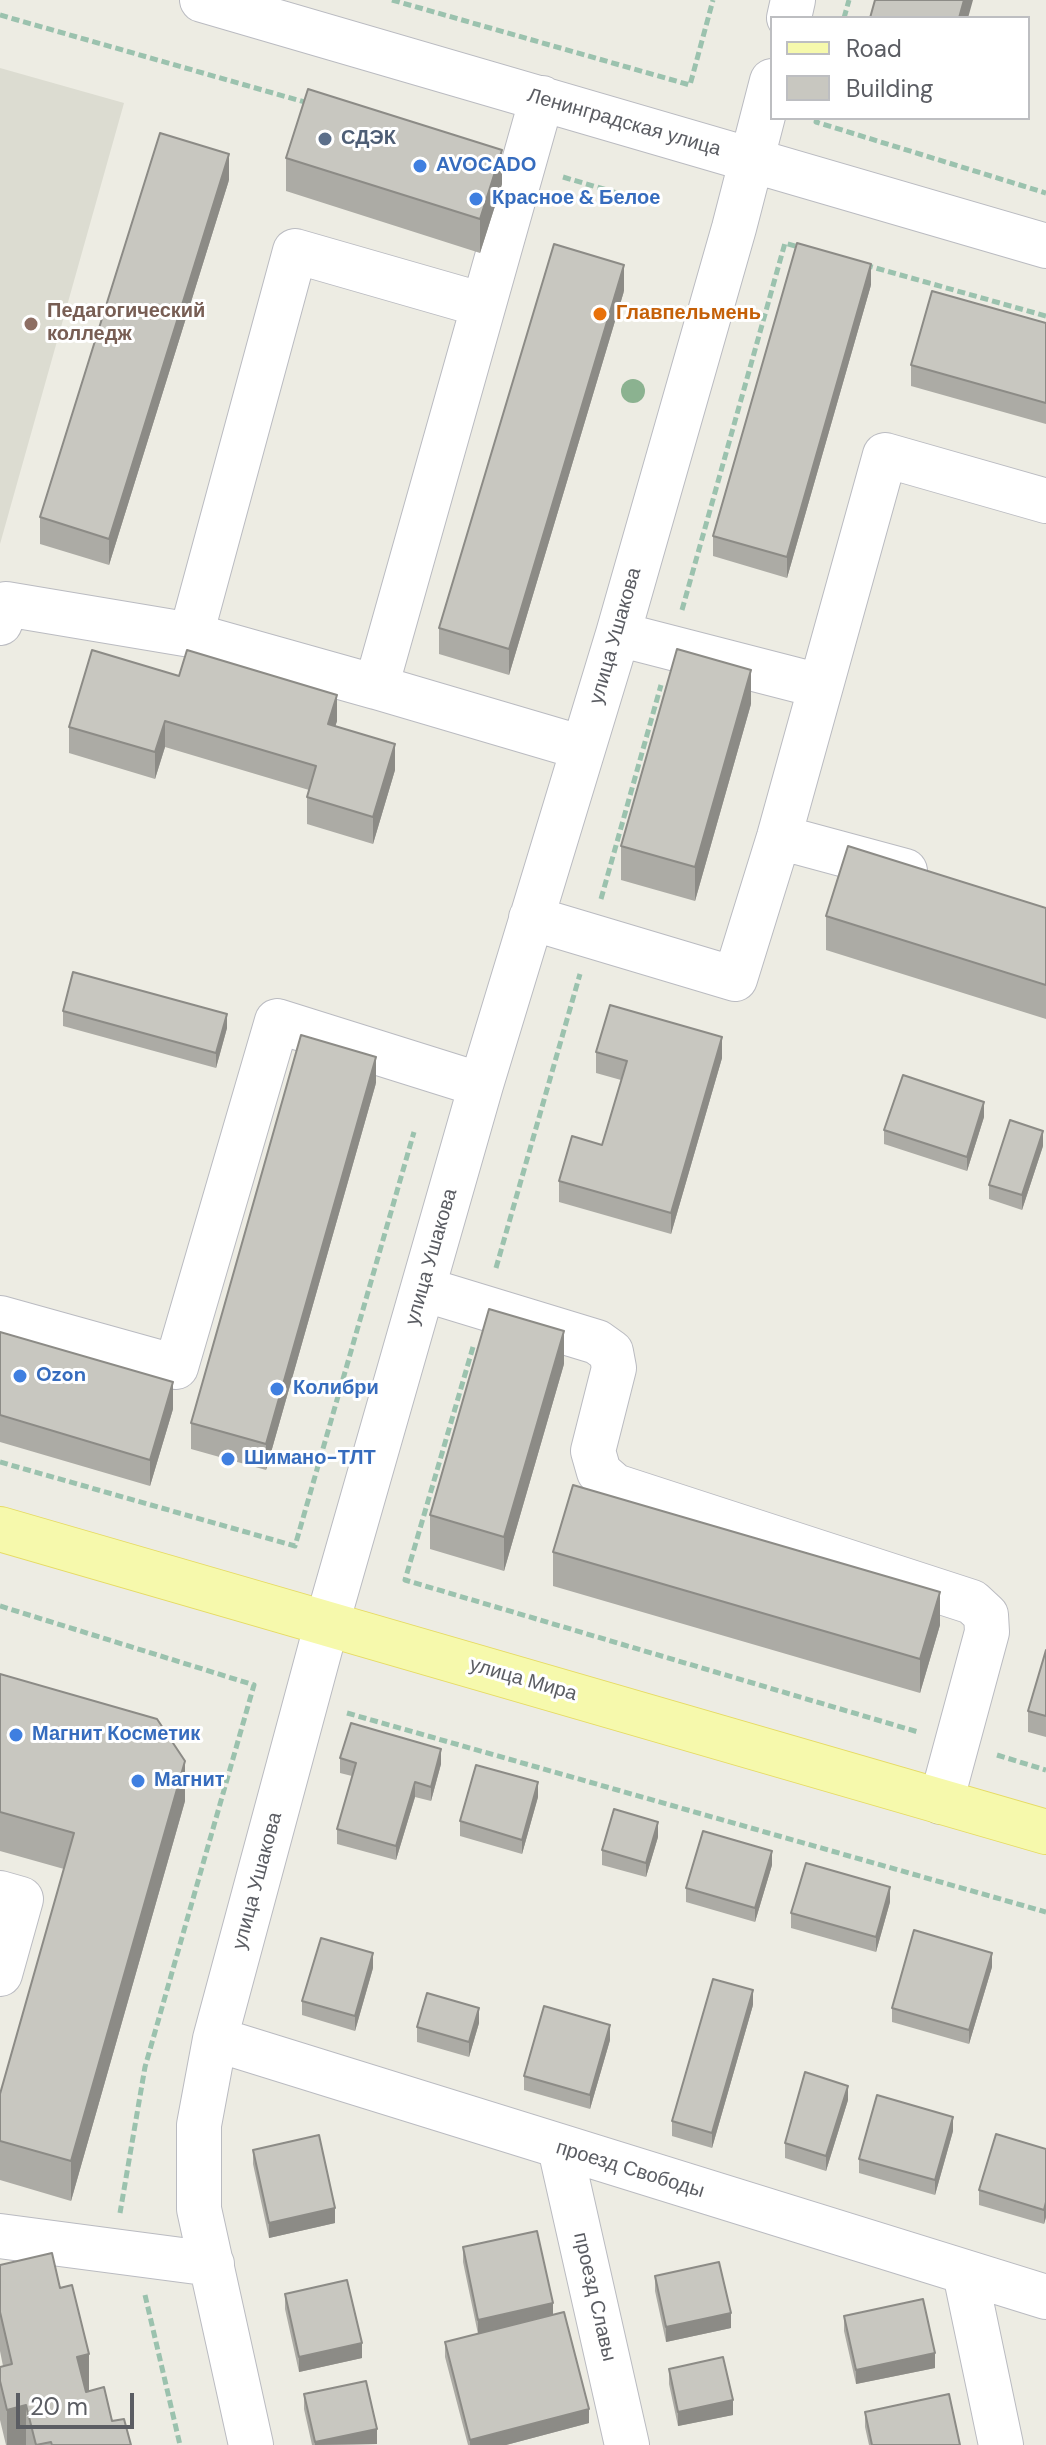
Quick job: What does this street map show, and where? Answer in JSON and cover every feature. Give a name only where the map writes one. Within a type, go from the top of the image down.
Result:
[{"type":"main road","name":"улица Мира","points":[[0,1529],[1046,1832]]},
{"type":"street","name":"Ленинградская улица","points":[[202,0],[1046,246]]},
{"type":"street","name":"улица Ушакова","points":[[251,2445],[199,2209],[199,2125],[215,2039],[327,1623],[481,1085],[618,634],[770,89]]},
{"type":"street","points":[[376,687],[542,98]]},
{"type":"street","points":[[191,635],[295,251],[483,305]]},
{"type":"street","points":[[531,918],[735,979],[779,837],[885,455],[1046,501]]},
{"type":"street","points":[[0,623],[6,604],[191,635],[583,748]]},
{"type":"street","points":[[618,634],[820,686]]},
{"type":"street","points":[[779,837],[942,881]]},
{"type":"street","points":[[0,1318],[176,1367],[277,1021],[481,1085]]},
{"type":"street","points":[[423,1289],[597,1342],[611,1352],[614,1368],[593,1451],[599,1472],[615,1486],[972,1602],[986,1615],[987,1632],[941,1802]]},
{"type":"street","points":[[0,1893],[21,1899],[0,1974]]},
{"type":"street","name":"проезд Свободы","points":[[215,2039],[1046,2297]]},
{"type":"street","name":"проезд Славы","points":[[560,2148],[627,2445]]},
{"type":"street","points":[[0,2236],[212,2264]]},
{"type":"street","points":[[965,2273],[1001,2445]]},
{"type":"path","points":[[392,0],[690,85],[713,0]]},
{"type":"path","points":[[0,15],[314,105]]},
{"type":"path","points":[[816,120],[1046,193]]},
{"type":"path","points":[[523,165],[654,204]]},
{"type":"path","points":[[816,252],[785,243],[591,935],[405,1580],[1046,1770]]},
{"type":"path","points":[[862,264],[1046,316]]},
{"type":"path","points":[[0,1462],[295,1546],[414,1132]]},
{"type":"path","points":[[0,1606],[254,1685],[145,2067],[120,2212],[135,2254],[180,2445]]},
{"type":"path","points":[[364,1718],[1046,1912]]},
{"type":"shaded area","name":"Педагогический колледж","points":[[0,68],[124,103],[0,544]]},
{"type":"building","points":[[875,0],[964,0],[960,16],[871,16]]},
{"type":"building","points":[[308,89],[502,150],[480,219],[286,158]]},
{"type":"building","points":[[160,133],[229,154],[109,539],[40,517]]},
{"type":"building","points":[[797,243],[871,264],[787,557],[713,536]]},
{"type":"building","points":[[554,244],[624,265],[509,649],[439,628]]},
{"type":"building","points":[[932,291],[1046,323],[1046,403],[911,365]]},
{"type":"building","points":[[677,649],[751,670],[695,867],[621,846]]},
{"type":"building","points":[[92,650],[179,676],[187,650],[337,695],[328,724],[395,744],[373,817],[307,797],[316,766],[165,721],[155,752],[69,727]]},
{"type":"building","points":[[848,846],[1046,908],[1046,985],[826,916]]},
{"type":"building","points":[[73,972],[227,1014],[216,1053],[63,1011]]},
{"type":"building","points":[[610,1005],[722,1037],[671,1213],[559,1181],[572,1136],[602,1145],[627,1061],[596,1052]]},
{"type":"building","points":[[301,1035],[376,1057],[266,1444],[191,1423]]},
{"type":"building","points":[[903,1075],[984,1102],[967,1157],[884,1130]]},
{"type":"building","points":[[1010,1120],[1043,1131],[1022,1195],[989,1185]]},
{"type":"building","points":[[489,1309],[564,1331],[504,1537],[430,1515]]},
{"type":"building","points":[[0,1332],[173,1382],[150,1460],[0,1415]]},
{"type":"building","points":[[573,1485],[940,1592],[920,1659],[553,1552]]},
{"type":"building","points":[[1046,1650],[1046,1716],[1028,1711]]},
{"type":"building","points":[[0,1674],[157,1719],[185,1761],[71,2161],[0,2141],[0,2094],[74,1833],[0,1812]]},
{"type":"building","points":[[351,1723],[441,1749],[431,1787],[415,1782],[396,1846],[337,1829],[356,1763],[340,1758]]},
{"type":"building","points":[[476,1765],[538,1782],[522,1840],[460,1821]]},
{"type":"building","points":[[614,1809],[658,1822],[646,1863],[602,1850]]},
{"type":"building","points":[[703,1831],[772,1851],[755,1908],[686,1888]]},
{"type":"building","points":[[806,1863],[890,1887],[876,1937],[791,1913]]},
{"type":"building","points":[[914,1930],[992,1953],[969,2030],[892,2008]]},
{"type":"building","points":[[321,1938],[373,1953],[355,2016],[302,2001]]},
{"type":"building","points":[[713,1979],[753,1990],[712,2133],[672,2121]]},
{"type":"building","points":[[427,1993],[479,2008],[469,2042],[417,2027]]},
{"type":"building","points":[[544,2006],[610,2025],[590,2095],[524,2076]]},
{"type":"building","points":[[805,2072],[848,2086],[826,2156],[785,2143]]},
{"type":"building","points":[[877,2095],[953,2117],[935,2180],[859,2159]]},
{"type":"building","points":[[996,2134],[1046,2149],[1044,2210],[979,2190]]},
{"type":"building","points":[[319,2135],[335,2208],[269,2223],[253,2150]]},
{"type":"building","points":[[537,2231],[553,2303],[478,2320],[463,2247]]},
{"type":"building","points":[[52,2253],[60,2288],[72,2285],[89,2354],[77,2357],[86,2392],[104,2387],[112,2421],[124,2419],[131,2445],[52,2445],[51,2442],[36,2445],[26,2405],[7,2410],[0,2367],[12,2364],[0,2312],[0,2265]]},
{"type":"building","points":[[719,2262],[731,2313],[666,2327],[655,2276]]},
{"type":"building","points":[[347,2280],[362,2343],[299,2357],[285,2294]]},
{"type":"building","points":[[923,2299],[935,2353],[856,2370],[844,2316]]},
{"type":"building","points":[[564,2312],[589,2409],[470,2440],[445,2342]]},
{"type":"building","points":[[723,2357],[733,2400],[678,2412],[669,2369]]},
{"type":"building","points":[[366,2381],[377,2429],[315,2442],[304,2394]]},
{"type":"building","points":[[949,2394],[960,2445],[872,2445],[865,2412]]},
{"type":"place","name":"СДЭК","points":[[325,139]]},
{"type":"place","name":"AVOCADO","points":[[420,166]]},
{"type":"place","name":"Красное & Белое","points":[[476,199]]},
{"type":"place","name":"Главпельмень","points":[[600,314]]},
{"type":"place","name":"Педагогический колледж","points":[[31,324]]},
{"type":"place","name":"Ozon","points":[[20,1376]]},
{"type":"place","name":"Колибри","points":[[277,1389]]},
{"type":"place","name":"Шимано-ТЛТ","points":[[228,1459]]},
{"type":"place","name":"Магнит Косметик","points":[[16,1735]]},
{"type":"place","name":"Магнит","points":[[138,1781]]}]
